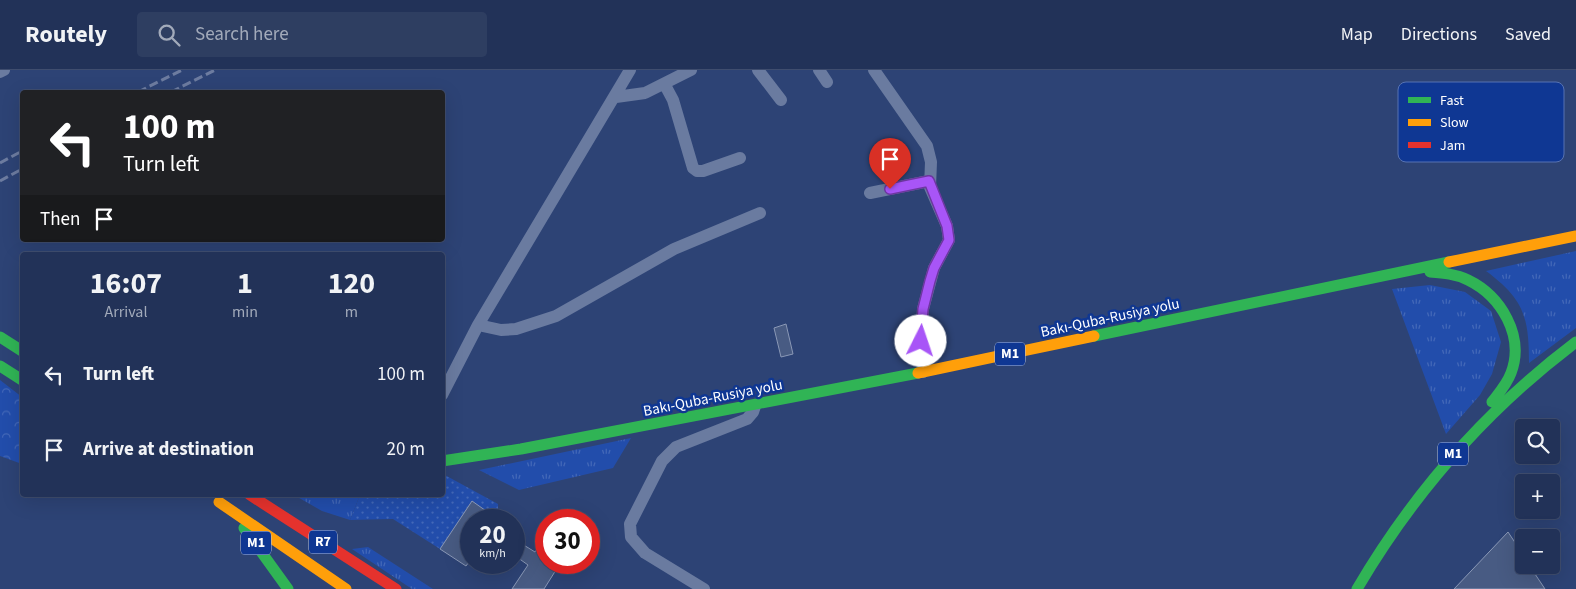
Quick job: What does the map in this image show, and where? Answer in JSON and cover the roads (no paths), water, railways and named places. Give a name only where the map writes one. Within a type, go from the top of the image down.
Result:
[{"type":"highway","name":"Bakı-Quba-Rusiya yolu","points":[[445,461],[521,449],[755,406],[1576,236]]},
{"type":"highway","points":[[1397,274],[1434,272],[1473,281],[1495,299],[1508,319],[1514,353],[1512,370],[1502,389],[1452,455]]},
{"type":"highway","points":[[0,337],[20,350]]},
{"type":"highway","name":"M1","points":[[1357,589],[1384,544],[1427,484],[1452,455],[1517,389],[1576,342]]},
{"type":"highway","points":[[0,366],[20,379]]},
{"type":"highway","name":"M1","points":[[211,497],[219,502],[267,557],[288,589]]},
{"type":"highway","name":"R7","points":[[253,497],[396,589]]},
{"type":"highway","name":"R7","points":[[219,502],[346,589]]},
{"type":"street","points":[[0,72],[4,70]]},
{"type":"street","points":[[445,389],[478,325],[616,97],[630,70]]},
{"type":"street","points":[[616,97],[634,96],[665,85],[691,70]]},
{"type":"street","points":[[758,70],[781,100]]},
{"type":"street","points":[[818,70],[827,82]]},
{"type":"street","points":[[874,70],[927,146],[931,162],[929,181],[947,226],[949,240],[934,268],[923,309],[921,334],[923,372]]},
{"type":"street","points":[[665,85],[674,100],[693,168],[703,171],[740,158]]},
{"type":"street","points":[[870,193],[929,181]]},
{"type":"street","points":[[478,325],[501,330],[516,329],[556,316],[674,250],[760,213]]},
{"type":"street","points":[[704,589],[645,553],[632,536],[630,524],[662,461],[676,448],[747,419],[755,406]]},
{"type":"railway","points":[[142,90],[182,70]]},
{"type":"railway","points":[[175,90],[215,70]]},
{"type":"railway","points":[[0,163],[20,152]]},
{"type":"railway","points":[[0,181],[20,170]]}]
